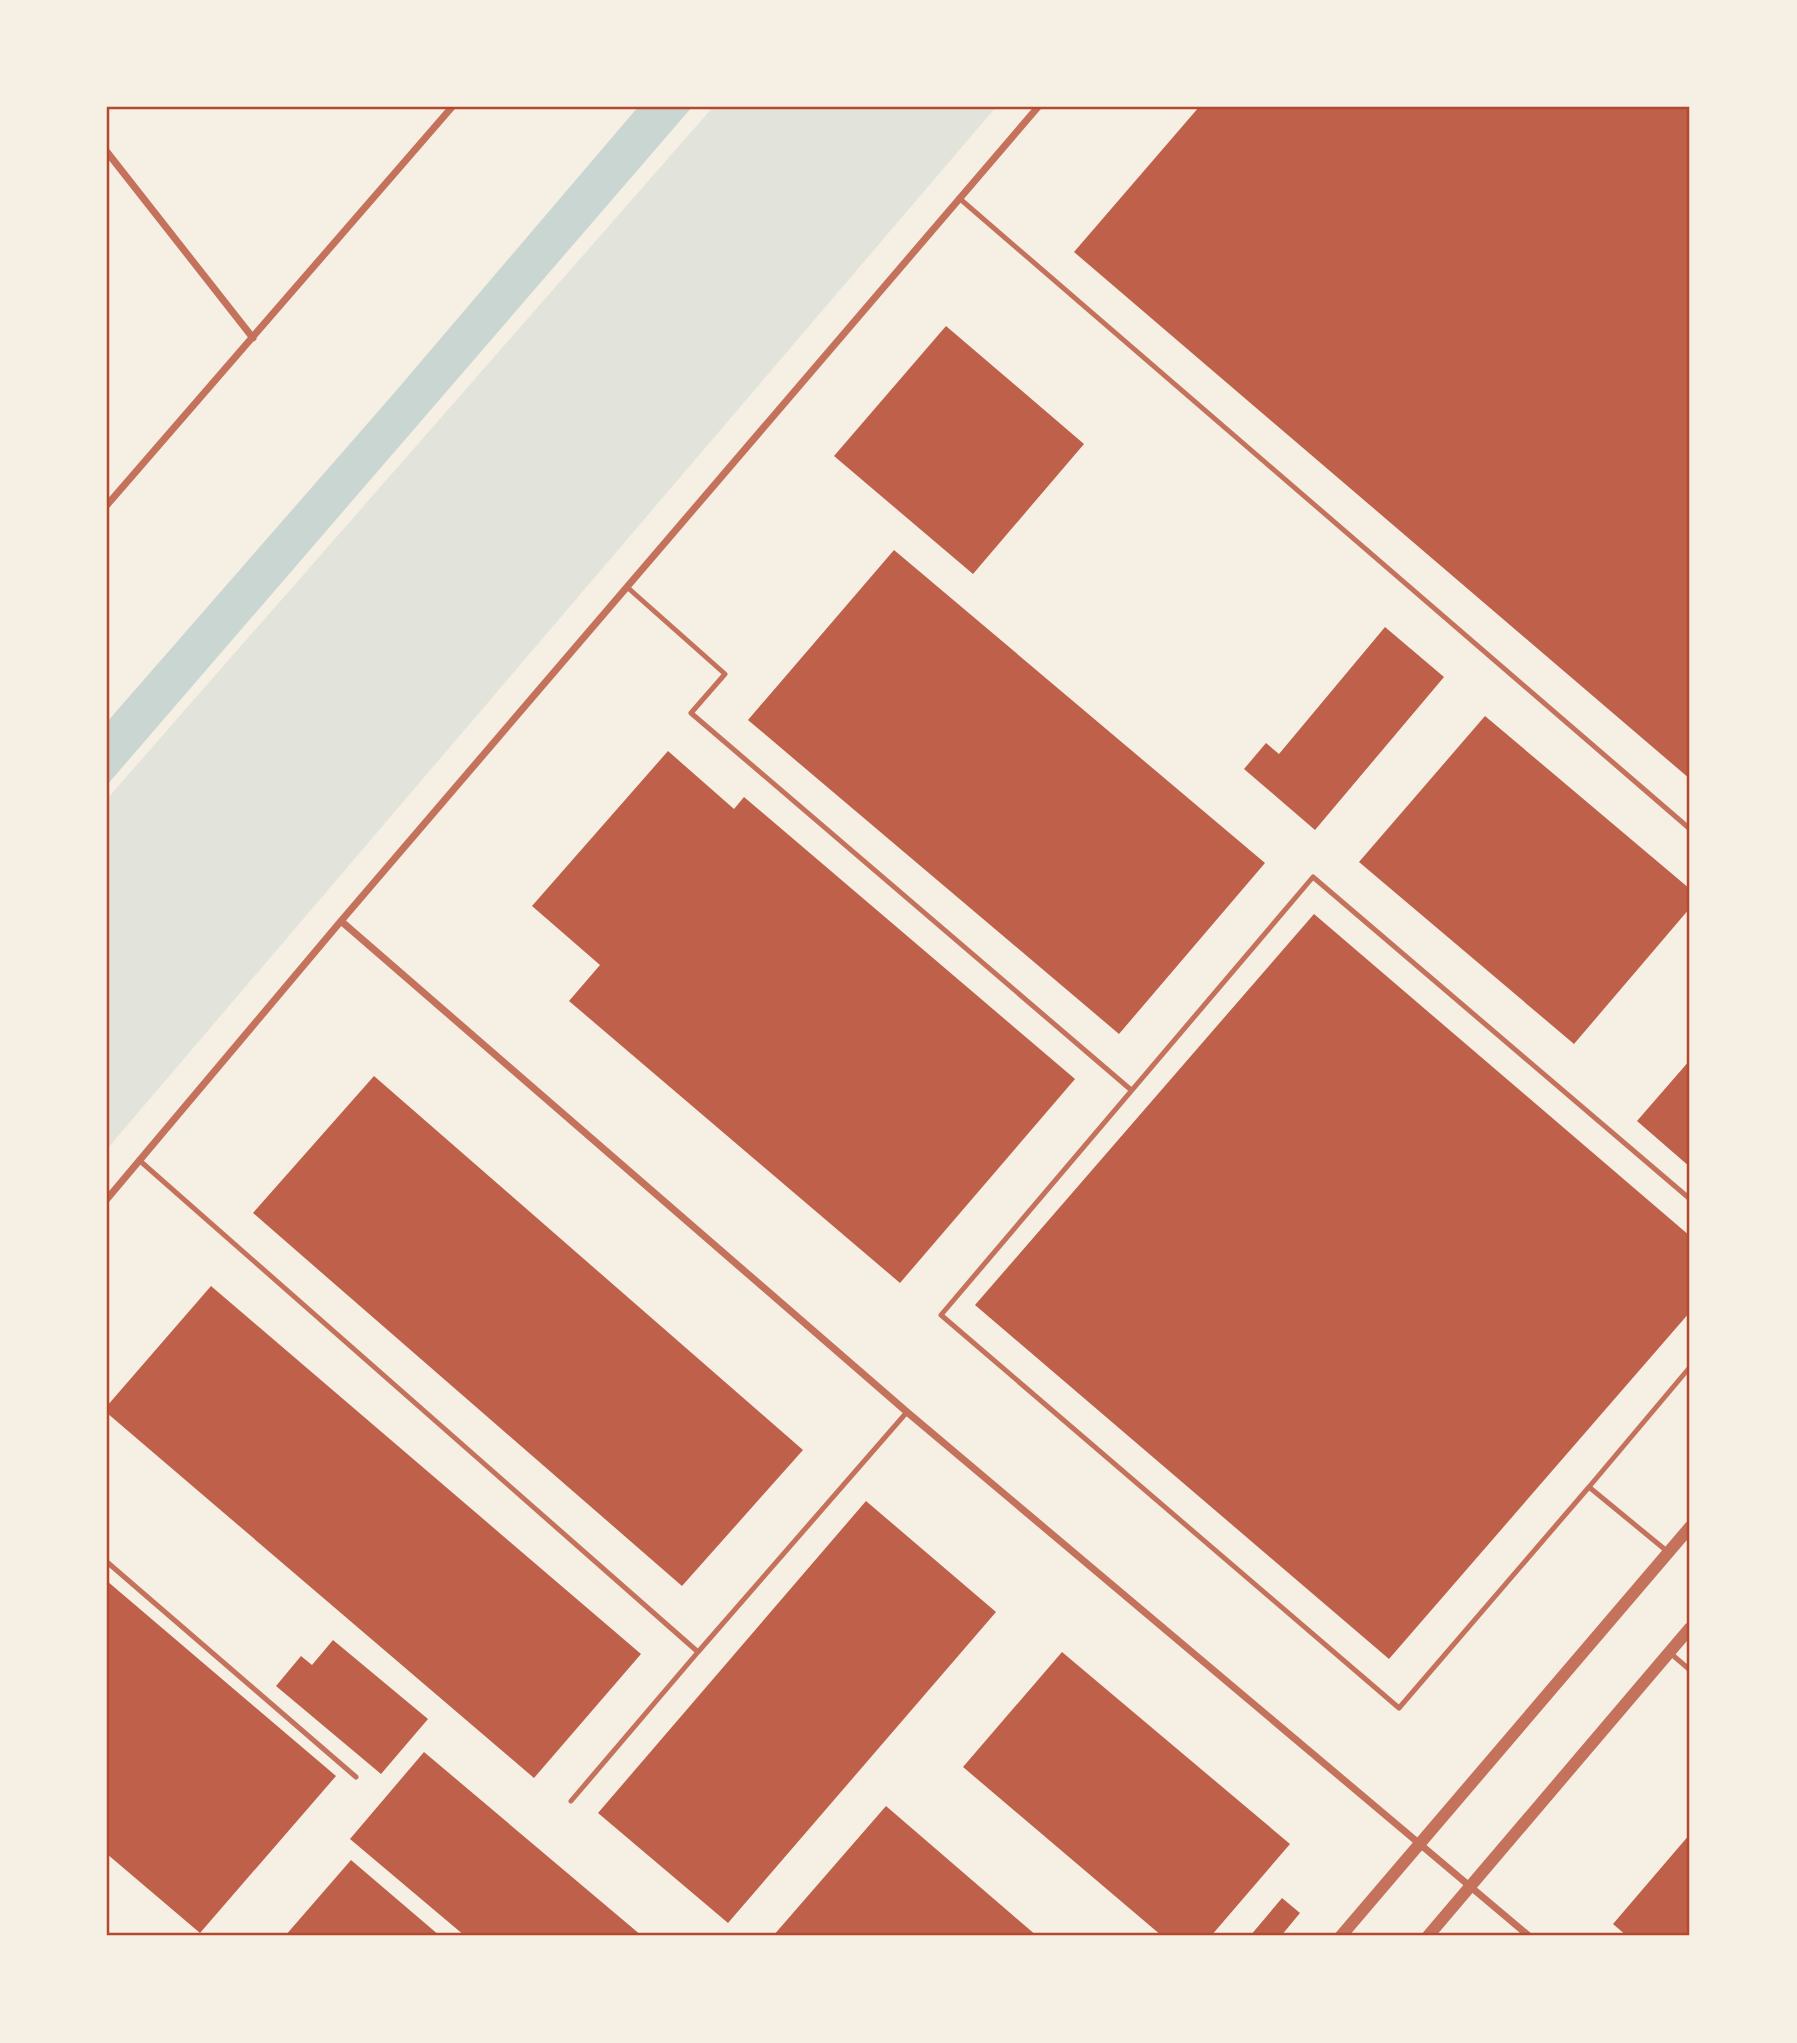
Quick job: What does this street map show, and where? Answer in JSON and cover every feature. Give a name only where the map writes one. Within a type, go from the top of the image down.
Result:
[{"type":"street","points":[[107,505],[452,107]]},
{"type":"street","points":[[107,1199],[341,921],[1038,107]]},
{"type":"street","points":[[107,152],[253,338]]},
{"type":"street","points":[[341,921],[907,1412],[1529,1936]]},
{"type":"street","points":[[1340,1936],[1690,1527]]},
{"type":"street","points":[[1428,1936],[1690,1628]]},
{"type":"lane","points":[[959,198],[1690,830]]},
{"type":"lane","points":[[627,587],[725,674],[691,713],[1130,1090]]},
{"type":"lane","points":[[1690,1199],[1313,877],[941,1315],[1399,1708],[1690,1367]]},
{"type":"lane","points":[[139,1160],[698,1651]]},
{"type":"lane","points":[[571,1801],[907,1412]]},
{"type":"lane","points":[[1589,1487],[1668,1552]]},
{"type":"lane","points":[[107,1562],[356,1777]]},
{"type":"lane","points":[[1670,1652],[1690,1670]]},
{"type":"shaded area","points":[[638,107],[692,107],[107,785],[107,722],[395,392]]},
{"type":"shaded area","points":[[713,107],[996,107],[107,1149],[107,799]]},
{"type":"building","points":[[1199,107],[1690,107],[1690,779],[1074,252]]},
{"type":"building","points":[[946,326],[1084,444],[973,574],[834,456]]},
{"type":"building","points":[[894,550],[1265,863],[1119,1034],[748,720]]},
{"type":"building","points":[[1385,627],[1444,677],[1315,830],[1244,769],[1266,743],[1279,754]]},
{"type":"building","points":[[1485,716],[1690,889],[1690,908],[1574,1044],[1359,862]]},
{"type":"building","points":[[668,751],[734,809],[744,797],[1075,1079],[900,1283],[569,1001],[600,965],[532,906]]},
{"type":"building","points":[[1314,914],[1690,1236],[1690,1312],[1389,1659],[975,1305]]},
{"type":"building","points":[[1690,1060],[1690,1167],[1637,1121]]},
{"type":"building","points":[[374,1076],[803,1450],[682,1586],[253,1213]]},
{"type":"building","points":[[211,1286],[641,1654],[534,1778],[107,1413],[107,1406]]},
{"type":"building","points":[[866,1501],[996,1612],[728,1923],[598,1813]]},
{"type":"building","points":[[107,1581],[336,1776],[200,1933],[107,1854]]},
{"type":"building","points":[[333,1640],[428,1719],[381,1774],[276,1686],[301,1656],[312,1665]]},
{"type":"building","points":[[1062,1652],[1290,1844],[1211,1936],[1162,1936],[963,1767]]},
{"type":"building","points":[[424,1752],[642,1936],[465,1936],[350,1839]]},
{"type":"building","points":[[886,1806],[1037,1936],[773,1936]]},
{"type":"building","points":[[1690,1834],[1690,1936],[1627,1936],[1613,1924]]},
{"type":"building","points":[[351,1860],[440,1936],[285,1936]]},
{"type":"building","points":[[1282,1898],[1300,1913],[1281,1936],[1250,1936]]}]
